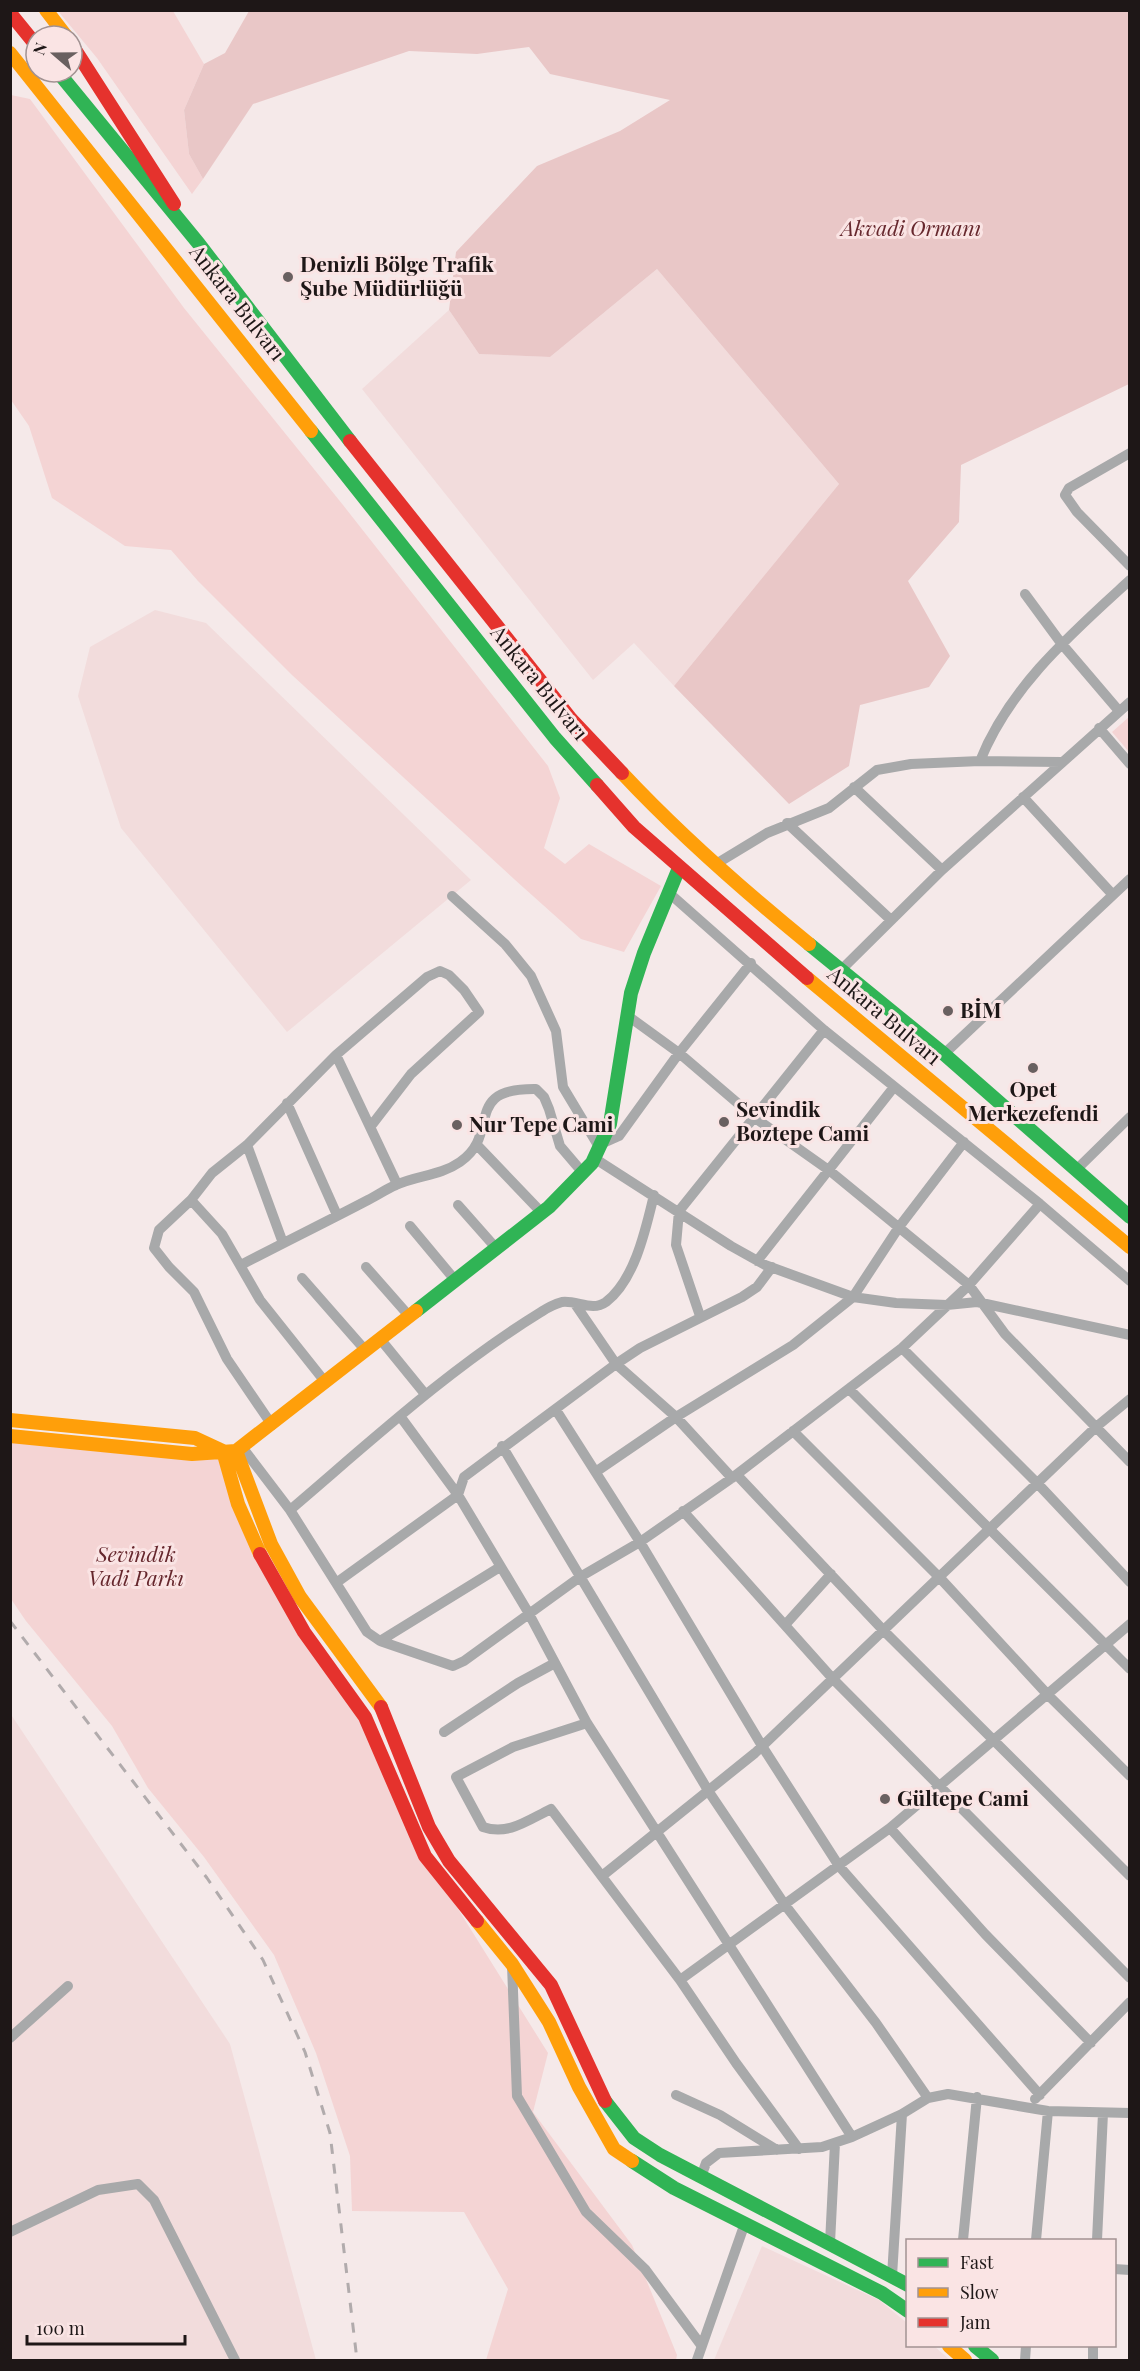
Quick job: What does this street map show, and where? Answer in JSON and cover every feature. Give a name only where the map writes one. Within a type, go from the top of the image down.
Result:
[{"type":"main road","points":[[46,10],[57,24]]},
{"type":"main road","points":[[10,13],[24,30]]},
{"type":"main road","name":"Ankara Bulvarı","points":[[10,53],[555,738],[634,827],[745,927],[1130,1246]]},
{"type":"main road","points":[[84,64],[199,244]]},
{"type":"main road","name":"Ankara Bulvarı","points":[[68,84],[199,244],[324,409],[572,719],[651,804],[759,903],[944,1054],[1130,1217]]},
{"type":"main road","points":[[10,1436],[192,1454],[234,1450],[272,1425],[542,1213],[583,1173],[610,1124],[632,993],[644,952],[679,868]]},
{"type":"main road","points":[[10,1420],[195,1438],[234,1450]]},
{"type":"main road","points":[[234,1450],[238,1504],[257,1549],[303,1632],[365,1717],[414,1838],[425,1856],[512,1964],[549,2022],[579,2087],[614,2149],[674,2188],[882,2293],[906,2311]]},
{"type":"main road","points":[[234,1450],[271,1544],[300,1597],[378,1700],[423,1815],[449,1861],[551,1985],[609,2109],[634,2138],[660,2155],[906,2284]]},
{"type":"main road","points":[[950,2347],[965,2361]]},
{"type":"main road","points":[[976,2347],[992,2361]]},
{"type":"street","points":[[1130,453],[1069,488],[1065,495],[1077,512],[1130,566]]},
{"type":"street","points":[[980,761],[990,735],[1009,706],[1061,643],[1128,584]]},
{"type":"street","points":[[1025,594],[1061,643],[1119,711]]},
{"type":"street","points":[[842,969],[942,870],[1130,702]]},
{"type":"street","points":[[1099,728],[1130,764]]},
{"type":"street","points":[[716,864],[787,823],[810,818],[829,808],[878,770],[911,764],[980,761],[1061,762]]},
{"type":"street","points":[[854,787],[942,870]]},
{"type":"street","points":[[1023,796],[1113,895]]},
{"type":"street","points":[[787,823],[891,920]]},
{"type":"street","points":[[944,1054],[1130,879]]},
{"type":"street","points":[[669,893],[824,1030],[1040,1204],[1130,1281]]},
{"type":"street","points":[[452,896],[505,944],[531,976],[556,1031],[563,1087],[598,1149],[654,1195],[731,1246],[772,1268],[854,1297],[896,1303],[947,1305],[982,1303],[1130,1335]]},
{"type":"street","points":[[598,1149],[619,1136],[679,1053],[750,963]]},
{"type":"street","points":[[272,1425],[227,1359],[194,1292],[169,1268],[154,1248],[159,1230],[191,1200],[212,1173],[247,1145],[336,1054],[428,977],[440,971],[449,975],[464,990],[479,1012],[411,1074],[371,1125]]},
{"type":"street","points":[[628,1016],[679,1053],[755,1118],[830,1170],[969,1285],[1005,1334],[1130,1462]]},
{"type":"street","points":[[700,1317],[676,1245],[679,1210],[824,1030]]},
{"type":"street","points":[[336,1054],[397,1184]]},
{"type":"street","points":[[757,1261],[894,1087]]},
{"type":"street","points":[[242,1265],[397,1184],[443,1173],[463,1160],[477,1146],[489,1104],[496,1095],[518,1089],[537,1089],[544,1097],[560,1146],[583,1173]]},
{"type":"street","points":[[287,1103],[337,1215]]},
{"type":"street","points":[[1076,1170],[1130,1117]]},
{"type":"street","points":[[597,1471],[676,1417],[793,1345],[854,1297],[899,1227],[964,1142]]},
{"type":"street","points":[[247,1145],[283,1244]]},
{"type":"street","points":[[477,1146],[542,1213]]},
{"type":"street","points":[[290,1510],[425,1394],[501,1337],[545,1310],[563,1302],[597,1307],[607,1302],[621,1285],[635,1260],[654,1195]]},
{"type":"street","points":[[191,1200],[222,1234],[242,1265],[245,1277],[260,1300],[326,1383]]},
{"type":"street","points":[[234,1450],[290,1510],[367,1632],[380,1641],[453,1666],[464,1661],[528,1612],[580,1577],[640,1542],[734,1477],[902,1348],[969,1285],[1040,1204]]},
{"type":"street","points":[[458,1205],[496,1248]]},
{"type":"street","points":[[410,1226],[455,1281]]},
{"type":"street","points":[[366,1267],[410,1317]]},
{"type":"street","points":[[336,1583],[458,1495],[464,1477],[502,1446],[556,1410],[640,1348],[742,1297],[757,1287],[772,1268]]},
{"type":"street","points":[[302,1278],[366,1351]]},
{"type":"street","points":[[575,1304],[616,1364],[676,1417],[884,1631],[1130,1876]]},
{"type":"street","points":[[381,1340],[425,1394]]},
{"type":"street","points":[[902,1348],[1038,1484],[1130,1582]]},
{"type":"street","points":[[849,1389],[1130,1669]]},
{"type":"street","points":[[602,1876],[709,1792],[762,1746],[1096,1427],[1130,1399]]},
{"type":"street","points":[[556,1410],[597,1471],[762,1746],[839,1866],[1040,2095]]},
{"type":"street","points":[[400,1416],[458,1495],[528,1612],[587,1723],[852,2137]]},
{"type":"street","points":[[793,1431],[940,1578],[1048,1695],[1130,1776]]},
{"type":"street","points":[[502,1446],[709,1792],[785,1905],[876,2023],[928,2098]]},
{"type":"street","points":[[683,1511],[833,1679],[1130,1978]]},
{"type":"street","points":[[380,1641],[500,1567]]},
{"type":"street","points":[[784,1625],[831,1574]]},
{"type":"street","points":[[680,1980],[728,1943],[785,1905],[890,1828],[995,1742],[1130,1624]]},
{"type":"street","points":[[444,1732],[518,1683],[555,1663]]},
{"type":"street","points":[[587,1723],[513,1747],[456,1777],[483,1827],[495,1831],[506,1831],[551,1809],[680,1980],[736,2063],[799,2149]]},
{"type":"street","points":[[890,1828],[985,1934],[1091,2043]]},
{"type":"street","points":[[512,1964],[517,2096],[586,2212],[645,2269],[701,2345]]},
{"type":"street","points":[[10,2038],[68,1986]]},
{"type":"street","points":[[1026,2106],[1040,2095],[1130,2002]]},
{"type":"street","points":[[701,2177],[706,2163],[719,2153],[799,2149],[835,2143],[902,2114],[928,2098],[948,2094],[977,2097],[1048,2111],[1130,2113]]},
{"type":"street","points":[[676,2096],[720,2115],[778,2150]]},
{"type":"street","points":[[963,2239],[977,2097]]},
{"type":"street","points":[[1036,2239],[1048,2111]]},
{"type":"street","points":[[1097,2239],[1103,2113]]},
{"type":"street","points":[[892,2276],[902,2114]]},
{"type":"street","points":[[830,2243],[835,2143]]},
{"type":"street","points":[[10,2232],[98,2190],[138,2184],[154,2200],[235,2361]]},
{"type":"street","points":[[697,2361],[745,2223]]},
{"type":"shaded area","points":[[657,269],[839,484],[674,686],[634,643],[593,680],[362,389],[449,310],[479,354],[550,357]]},
{"type":"shaded area","points":[[155,610],[206,623],[471,880],[287,1032],[121,828],[78,696],[90,647]]},
{"type":"shaded area","points":[[10,1713],[230,2044],[316,2360],[11,2360]]},
{"type":"shaded area","points":[[762,2246],[879,2300],[906,2322],[906,2347],[935,2347],[950,2360],[714,2360]]},
{"type":"green space","points":[[58,11],[173,11],[204,64],[184,110],[189,154],[203,179],[192,194],[84,42],[84,24],[69,24]]},
{"type":"green space","name":"Akvadi Ormanı","points":[[249,11],[1129,11],[1129,384],[961,465],[959,522],[908,581],[950,656],[929,687],[860,705],[849,766],[789,804],[674,686],[839,484],[657,269],[550,357],[479,354],[449,310],[456,252],[537,166],[620,131],[670,100],[550,74],[529,47],[477,54],[409,51],[253,104],[203,179],[189,154],[184,110],[204,64],[225,53]]},
{"type":"green space","points":[[11,95],[30,99],[184,308],[343,505],[548,766],[560,798],[544,848],[565,864],[589,844],[661,886],[624,952],[581,939],[292,675],[198,581],[171,550],[125,546],[52,498],[29,426],[11,400]]},
{"type":"green space","points":[[1129,717],[1129,752],[1112,732]]},
{"type":"green space","name":"Sevindik Vadi Parkı","points":[[10,1436],[223,1451],[257,1549],[341,1683],[425,1856],[548,2053],[533,2112],[632,2245],[677,2355],[676,2360],[486,2360],[508,2289],[464,2212],[352,2211],[350,2156],[316,2053],[274,1955],[204,1857],[148,1788],[112,1726],[26,1621],[11,1599]]},
{"type":"railway","points":[[10,1621],[207,1878],[263,1960],[305,2052],[330,2133],[357,2360]]},
{"type":"traffic: fast","points":[[68,84],[199,244],[350,441]]},
{"type":"traffic: fast","points":[[311,431],[555,738],[597,785]]},
{"type":"traffic: fast","points":[[416,1311],[549,1207],[592,1163],[610,1124],[631,993],[644,953],[679,868]]},
{"type":"traffic: fast","points":[[809,944],[944,1054],[1130,1217]]},
{"type":"traffic: fast","points":[[605,2101],[634,2138],[660,2155],[906,2284]]},
{"type":"traffic: fast","points":[[632,2161],[674,2188],[882,2293],[906,2310]]},
{"type":"traffic: fast","points":[[976,2347],[992,2360]]},
{"type":"traffic: slow","points":[[46,10],[57,24]]},
{"type":"traffic: slow","points":[[10,53],[311,431]]},
{"type":"traffic: slow","points":[[622,773],[713,862],[809,944]]},
{"type":"traffic: slow","points":[[807,978],[1130,1247]]},
{"type":"traffic: slow","points":[[10,1436],[192,1454],[236,1451],[416,1311]]},
{"type":"traffic: slow","points":[[10,1420],[195,1438],[223,1451],[238,1504],[260,1554]]},
{"type":"traffic: slow","points":[[236,1451],[271,1544],[300,1597],[381,1707]]},
{"type":"traffic: slow","points":[[477,1921],[512,1964],[549,2022],[579,2087],[614,2149],[632,2161]]},
{"type":"traffic: slow","points":[[950,2347],[965,2360]]},
{"type":"traffic: jam","points":[[10,13],[24,30]]},
{"type":"traffic: jam","points":[[84,64],[174,204]]},
{"type":"traffic: jam","points":[[350,441],[571,719],[622,773]]},
{"type":"traffic: jam","points":[[597,785],[634,827],[807,978]]},
{"type":"traffic: jam","points":[[260,1554],[304,1632],[365,1717],[425,1856],[477,1921]]},
{"type":"traffic: jam","points":[[381,1707],[429,1827],[449,1861],[551,1985],[605,2101]]},
{"type":"place","name":"Denizli Bölge Trafik Şube Müdürlüğü","points":[[288,277]]},
{"type":"place","name":"BİM","points":[[948,1011]]},
{"type":"place","name":"Opet Merkezefendi","points":[[1033,1068]]},
{"type":"place","name":"Sevindik Boztepe Cami","points":[[724,1122]]},
{"type":"place","name":"Nur Tepe Cami","points":[[457,1125]]},
{"type":"place","name":"Gültepe Cami","points":[[885,1799]]}]
